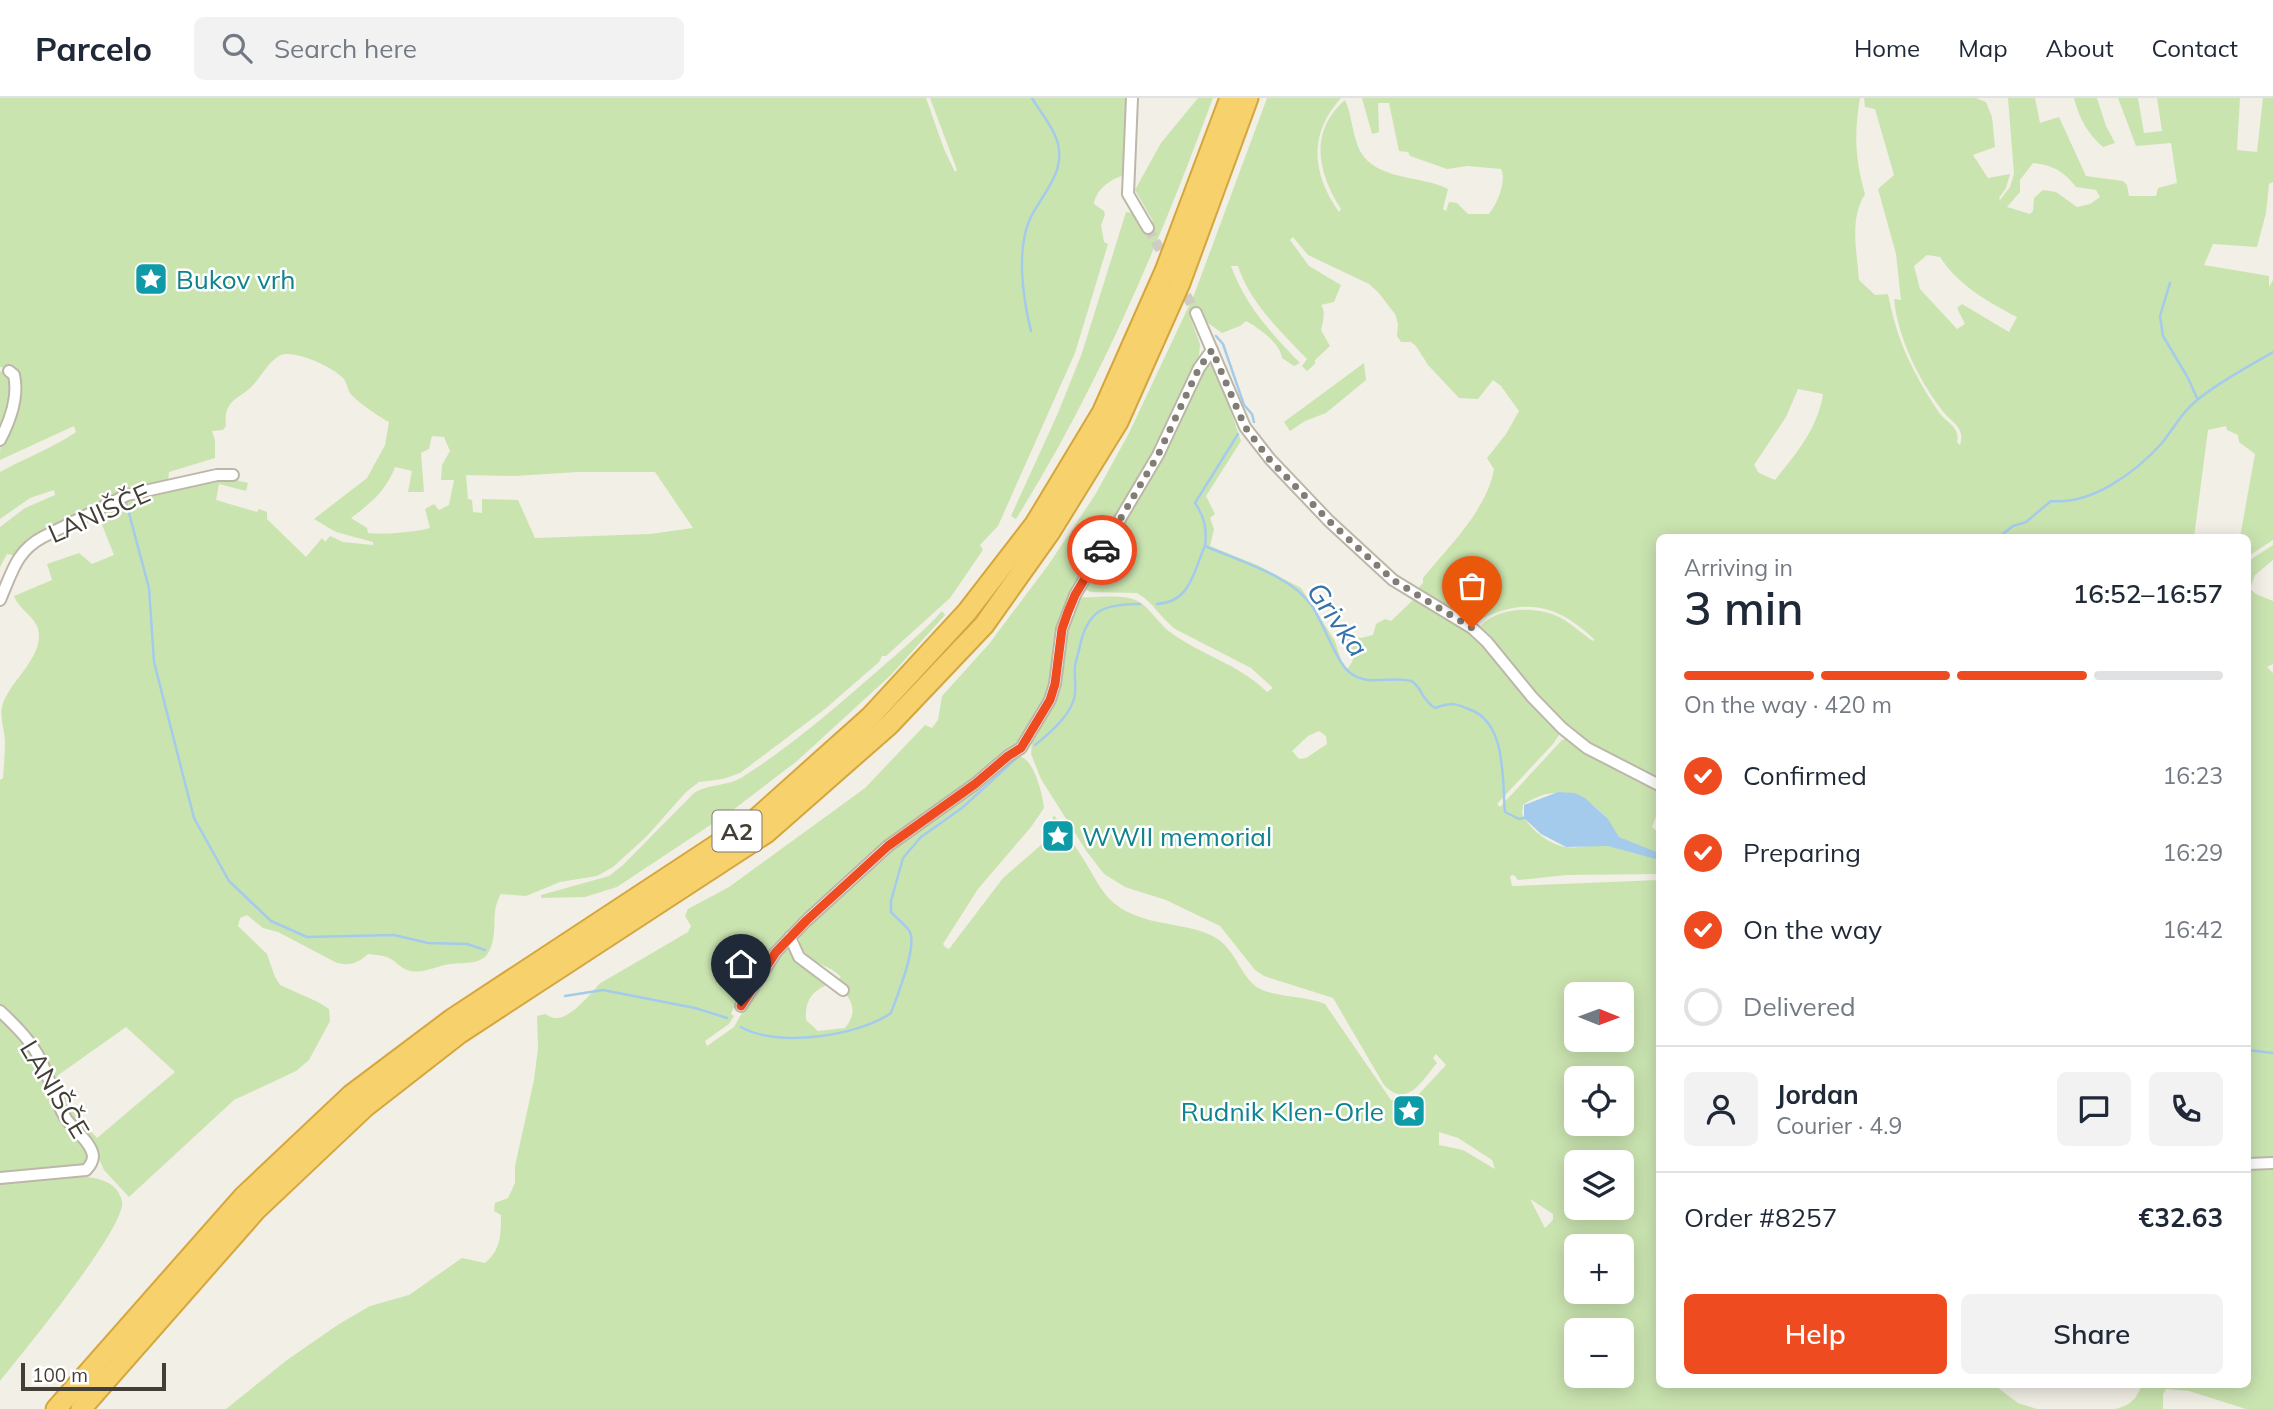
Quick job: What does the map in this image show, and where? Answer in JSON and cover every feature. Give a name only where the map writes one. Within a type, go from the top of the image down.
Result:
[{"type":"highway","name":"A2","points":[[56,1409],[243,1197],[351,1095],[452,1019],[756,819],[871,716],[967,612],[1035,524],[1102,413],[1165,271],[1230,98]]},
{"type":"highway","name":"A2","points":[[81,1409],[256,1210],[365,1107],[460,1033],[766,833],[890,725],[984,625],[1051,533],[1118,422],[1180,283],[1248,98]]},
{"type":"street","points":[[1132,98],[1128,194],[1148,228]]},
{"type":"street","points":[[1196,313],[1245,427],[1270,460],[1329,521],[1393,580],[1480,635],[1562,728],[1587,748],[1656,783]]},
{"type":"street","points":[[741,1006],[776,952],[888,846],[1021,748],[1050,700],[1055,684],[1062,629],[1075,595],[1158,455],[1199,368],[1212,350]]},
{"type":"street","points":[[0,440],[7,427],[15,394],[14,375],[9,371]]},
{"type":"street","name":"LANIŠČE","points":[[0,600],[29,544],[127,495],[217,475],[233,475]]},
{"type":"street","points":[[790,937],[799,957],[843,989]]},
{"type":"street","name":"LANIŠČE","points":[[0,1011],[30,1043],[42,1062],[61,1110],[93,1155],[92,1163],[86,1170],[0,1178]]},
{"type":"street","points":[[2251,1164],[2273,1163]]},
{"type":"green space","points":[[0,98],[926,98],[955,172],[957,170],[930,98],[1127,98],[1122,176],[1104,186],[1097,194],[1094,204],[1104,211],[1101,225],[1104,242],[1108,244],[1075,353],[998,526],[980,545],[983,550],[950,598],[825,709],[740,773],[723,779],[699,782],[686,792],[647,836],[613,867],[597,876],[560,882],[526,896],[501,894],[496,907],[491,947],[479,960],[413,971],[387,957],[368,954],[354,963],[342,964],[278,932],[263,928],[247,915],[240,918],[238,926],[267,954],[280,985],[329,1009],[330,1021],[309,1060],[296,1071],[234,1100],[129,1197],[104,1170],[95,1150],[70,1122],[38,1052],[17,1024],[0,1009],[0,780],[3,778],[5,740],[2,707],[5,698],[34,655],[39,636],[33,619],[14,596],[52,580],[47,564],[79,553],[92,564],[114,555],[97,512],[151,490],[190,480],[229,479],[248,483],[246,491],[219,484],[216,500],[257,512],[259,509],[267,512],[267,519],[306,557],[322,538],[325,542],[330,536],[343,542],[373,545],[373,542],[336,532],[314,519],[367,478],[385,445],[389,422],[350,393],[343,378],[330,369],[303,357],[285,354],[279,356],[249,389],[230,405],[223,430],[212,431],[215,458],[169,472],[168,482],[112,499],[33,537],[22,546],[17,556],[7,554],[0,567],[0,527],[25,508],[55,495],[54,490],[30,498],[0,519],[0,472],[76,432],[74,426],[0,460],[1,443],[18,397],[19,387],[14,370],[0,367]],"holes":[[[432,436],[444,437],[450,451],[442,465],[441,480],[454,480],[449,505],[439,510],[434,504],[425,509],[430,528],[399,533],[368,533],[367,528],[351,518],[377,496],[395,467],[412,471],[408,492],[424,492],[421,453],[429,449]],[[578,472],[655,472],[693,528],[650,534],[535,538],[518,500],[482,499],[482,513],[473,512],[472,500],[468,499],[466,475],[515,476]],[[126,1027],[175,1072],[97,1138],[75,1114],[57,1076]]]},
{"type":"green space","points":[[1198,98],[1213,98],[1149,260],[1101,366],[1016,519],[1011,516],[1082,353],[1126,212],[1134,213],[1142,229],[1153,221],[1135,190],[1161,143]]},
{"type":"green space","points":[[1267,98],[1341,98],[1323,126],[1317,154],[1323,183],[1339,212],[1341,209],[1327,181],[1320,153],[1326,125],[1333,112],[1345,100],[1357,145],[1368,161],[1388,173],[1448,189],[1443,209],[1446,211],[1449,202],[1457,203],[1468,214],[1489,214],[1500,192],[1503,180],[1501,169],[1467,166],[1447,169],[1410,156],[1408,152],[1399,151],[1389,103],[1378,103],[1379,132],[1372,134],[1362,98],[1860,98],[1856,146],[1865,194],[1857,214],[1856,225],[1859,280],[1875,295],[1888,294],[1901,341],[1913,369],[1938,411],[1957,432],[1957,442],[1960,445],[1959,429],[1941,409],[1910,357],[1896,314],[1894,299],[1901,300],[1896,254],[1878,189],[1894,175],[1875,109],[1865,107],[1864,98],[1976,98],[1986,102],[1992,117],[1995,147],[1973,155],[1988,178],[2010,174],[2000,200],[2010,187],[2014,174],[2008,98],[2035,98],[2040,123],[2059,117],[2086,176],[2123,181],[2127,185],[2129,196],[2156,196],[2158,188],[2177,183],[2171,143],[2136,146],[2118,98],[2138,98],[2144,133],[2162,131],[2157,98],[2240,98],[2237,150],[2257,152],[2263,98],[2273,98],[2273,182],[2269,184],[2266,213],[2257,247],[2213,244],[2204,265],[2269,276],[2269,287],[2273,280],[2273,540],[2251,554],[2251,534],[2241,534],[2255,454],[2239,442],[2238,435],[2227,430],[2226,426],[2208,430],[2194,534],[1656,534],[1656,780],[1599,751],[1559,721],[1544,707],[1480,627],[1487,620],[1506,612],[1537,611],[1562,618],[1593,641],[1580,627],[1552,611],[1524,607],[1508,609],[1476,622],[1448,610],[1416,591],[1484,499],[1494,469],[1487,458],[1506,434],[1519,411],[1501,386],[1493,380],[1478,399],[1459,398],[1428,365],[1416,346],[1411,342],[1401,342],[1397,336],[1395,314],[1378,292],[1369,284],[1308,255],[1293,237],[1290,240],[1309,266],[1341,285],[1334,302],[1321,305],[1324,314],[1321,330],[1330,346],[1307,371],[1302,366],[1307,359],[1258,305],[1238,266],[1231,266],[1251,306],[1300,363],[1294,366],[1282,358],[1273,342],[1246,321],[1222,333],[1208,323],[1201,309],[1189,314],[1200,344],[1199,356],[1143,472],[1069,600],[1057,630],[1050,686],[1044,706],[1020,739],[979,776],[868,858],[776,947],[771,948],[752,979],[754,985],[733,1009],[731,1014],[734,1016],[729,1024],[705,1041],[707,1046],[734,1027],[781,950],[792,951],[822,973],[827,985],[816,991],[810,999],[806,1008],[806,1020],[818,1031],[845,1028],[853,1009],[834,981],[841,977],[805,954],[799,937],[804,927],[871,863],[974,789],[1011,756],[1018,756],[1027,760],[1031,766],[1044,808],[978,889],[943,944],[945,947],[949,949],[1003,878],[1041,845],[1054,815],[1113,902],[1143,918],[1200,931],[1216,938],[1227,947],[1259,989],[1325,1004],[1391,1100],[1402,1103],[1407,1115],[1424,1105],[1418,1095],[1446,1065],[1436,1054],[1433,1058],[1437,1063],[1414,1090],[1400,1094],[1392,1092],[1384,1085],[1333,998],[1264,976],[1255,970],[1220,926],[1166,900],[1125,887],[1104,874],[1041,779],[1031,754],[1032,740],[1055,697],[1065,632],[1079,597],[1120,597],[1138,601],[1182,640],[1244,674],[1267,692],[1273,688],[1251,668],[1175,629],[1137,593],[1091,592],[1084,589],[1157,462],[1201,371],[1205,366],[1211,365],[1216,368],[1241,441],[1206,496],[1215,514],[1210,518],[1214,529],[1210,546],[1257,565],[1301,588],[1335,641],[1347,669],[1353,657],[1344,636],[1348,634],[1361,638],[1373,635],[1376,624],[1385,619],[1391,621],[1413,600],[1443,613],[1477,638],[1561,732],[1497,804],[1500,807],[1562,740],[1568,738],[1588,752],[1656,787],[1656,817],[1652,827],[1656,830],[1656,852],[1622,839],[1597,809],[1578,796],[1546,794],[1523,805],[1522,814],[1535,830],[1553,843],[1571,847],[1605,845],[1656,859],[1656,874],[1567,875],[1518,880],[1514,875],[1510,876],[1512,886],[1656,880],[1656,1388],[1998,1388],[2018,1403],[2037,1409],[226,1409],[287,1360],[370,1306],[409,1295],[462,1258],[485,1263],[490,1258],[497,1247],[501,1229],[501,1215],[494,1211],[495,1203],[508,1198],[515,1183],[515,1166],[534,1080],[538,1048],[537,1016],[545,1014],[561,1018],[567,1015],[599,984],[688,932],[691,926],[685,916],[688,909],[729,887],[865,788],[925,725],[932,728],[938,720],[942,696],[989,644],[1049,564],[1095,495],[1129,433],[1194,295]],"holes":[[[2033,163],[2046,165],[2067,177],[2076,187],[2096,190],[2100,197],[2090,204],[2077,207],[2056,192],[2043,190],[2034,198],[2033,211],[2030,214],[2007,207],[2020,192],[2020,180]],[[1927,255],[1940,257],[1965,284],[2017,317],[2009,332],[1962,304],[1957,308],[1965,324],[1957,329],[1920,289],[1914,266]],[[1798,389],[1823,394],[1811,429],[1775,480],[1759,473],[1754,465],[1786,417]],[[1319,731],[1326,736],[1327,744],[1306,758],[1299,759],[1292,751],[1308,736]],[[1439,1132],[1458,1138],[1492,1160],[1495,1169],[1463,1150],[1439,1145]],[[1530,1199],[1553,1214],[1553,1220],[1545,1228]]]},
{"type":"green space","points":[[2074,98],[2097,98],[2115,143],[2103,147],[2097,142],[2084,125]]},
{"type":"green space","points":[[1364,363],[1366,380],[1326,413],[1305,421],[1290,431],[1284,422]]},
{"type":"green space","points":[[0,371],[10,375],[14,383],[0,436]]},
{"type":"green space","points":[[2273,545],[2273,560],[2255,575],[2251,586],[2251,559]]},
{"type":"green space","points":[[2251,590],[2273,601],[2273,664],[2267,667],[2273,673],[2273,1160],[2251,1161]]},
{"type":"green space","points":[[942,611],[945,615],[891,675],[797,761],[733,810],[617,887],[585,897],[541,898],[541,895],[609,876],[694,793],[738,779],[779,752],[860,687]]},
{"type":"green space","points":[[0,1015],[32,1052],[89,1155],[82,1167],[0,1175]]},
{"type":"green space","points":[[2273,1166],[2273,1409],[2246,1409],[2189,1391],[2166,1389],[2163,1394],[2163,1409],[2115,1409],[2132,1401],[2140,1388],[2251,1388],[2251,1168]]},
{"type":"green space","points":[[64,1175],[90,1177],[113,1186],[122,1201],[119,1215],[71,1291],[0,1381],[0,1181]]},
{"type":"water","points":[[1558,792],[1575,793],[1585,798],[1608,819],[1619,837],[1656,852],[1656,859],[1608,846],[1566,847],[1541,834],[1524,818],[1524,805]]},
{"type":"waterway","name":"Grivka","points":[[1031,331],[1023,290],[1023,245],[1030,219],[1054,178],[1059,160],[1056,137],[1032,98]]},
{"type":"waterway","points":[[2170,283],[2160,316],[2163,336],[2197,398]]},
{"type":"waterway","points":[[1216,336],[1223,344],[1244,405],[1252,414],[1254,422]]},
{"type":"waterway","points":[[2003,534],[2013,526],[2026,522],[2051,501],[2082,498],[2126,475],[2162,443],[2196,401],[2223,381],[2273,352]]},
{"type":"waterway","name":"Grivka","points":[[1238,434],[1195,503],[1204,524],[1205,546],[1278,577],[1303,595],[1316,613],[1344,667],[1356,677],[1411,681],[1435,708],[1457,705],[1483,717],[1497,740],[1505,812],[1519,819],[1524,818]]},
{"type":"waterway","points":[[126,502],[149,588],[154,662],[194,818],[229,881],[271,921],[307,937],[394,935],[428,943],[467,944],[485,950]]},
{"type":"waterway","points":[[1157,604],[1177,598],[1189,585],[1204,548]]},
{"type":"waterway","points":[[1035,745],[1058,725],[1071,706],[1075,691],[1075,663],[1084,633],[1093,616],[1108,608],[1140,604]]},
{"type":"waterway","points":[[741,1027],[775,1037],[817,1037],[859,1028],[891,1013],[911,949],[910,932],[891,912],[891,901],[903,858],[921,837],[962,808],[1020,755]]},
{"type":"waterway","points":[[565,996],[603,990],[695,1008],[727,1018]]},
{"type":"waterway","points":[[2251,1050],[2273,1053]]},
{"type":"tunnel","points":[[1148,228],[1167,262]]},
{"type":"tunnel","points":[[1179,282],[1196,313]]},
{"type":"way so far","points":[[1102,550],[1158,455],[1199,368],[1212,350],[1245,427],[1270,460],[1329,521],[1393,580],[1472,628]]},
{"type":"place","name":"Bukov vrh","points":[[151,279]]},
{"type":"place","name":"WWII memorial","points":[[1058,836]]},
{"type":"place","name":"Rudnik Klen-Orle","points":[[1409,1111]]},
{"type":"route","points":[[741,1006],[776,952],[807,920],[888,846],[1021,748],[1050,700],[1055,684],[1062,629],[1075,595],[1102,550]]}]
